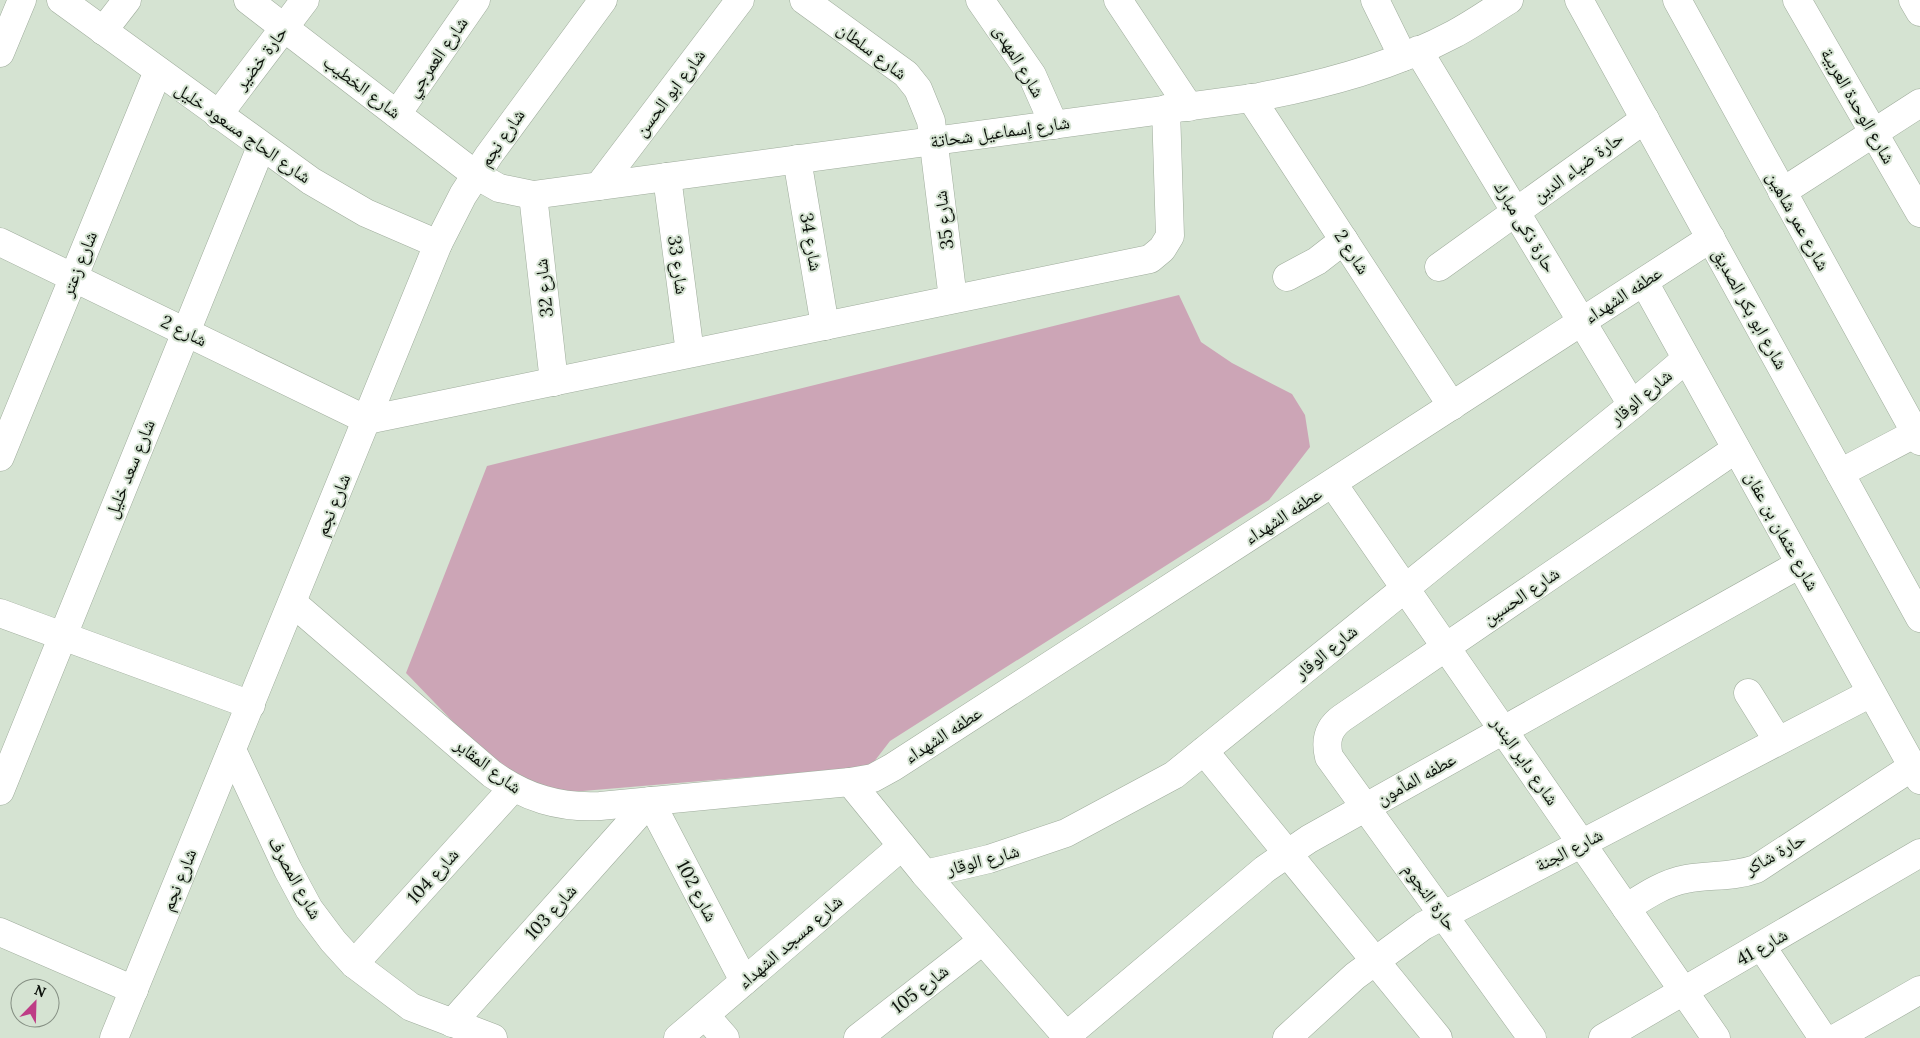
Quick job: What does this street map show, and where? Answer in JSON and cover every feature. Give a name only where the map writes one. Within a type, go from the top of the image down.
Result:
[{"type":"street","points":[[0,53],[22,0]]},
{"type":"street","name":"شارع الحاج مسعود خليل","points":[[62,0],[261,147],[311,181],[366,213],[438,244]]},
{"type":"street","points":[[103,30],[127,0]]},
{"type":"street","name":"شارع الخطيب","points":[[248,0],[476,174]]},
{"type":"street","name":"حارة خضير","points":[[218,115],[305,0]]},
{"type":"street","name":"شارع العمرجي","points":[[397,114],[476,0]]},
{"type":"street","name":"شارع نجم","points":[[114,1038],[438,244],[476,174],[603,0]]},
{"type":"street","name":"شارع ابو الحسن","points":[[600,186],[740,0]]},
{"type":"street","name":"شارع سلطان","points":[[804,0],[906,74],[918,89],[926,106],[934,141]]},
{"type":"street","name":"شارع المهدى","points":[[980,0],[1032,75],[1054,125]]},
{"type":"street","points":[[367,420],[1150,259],[1162,249],[1170,236],[1177,108],[1118,0]]},
{"type":"street","name":"حارة ذكى مبارك","points":[[1375,0],[1516,212],[1632,405]]},
{"type":"street","name":"شارع إسماعيل شحاتة","points":[[476,174],[499,188],[534,194],[1250,98],[1305,88],[1410,53],[1454,34],[1509,0]]},
{"type":"street","name":"شارع ابو بكر الصديق","points":[[1579,0],[1920,618]]},
{"type":"street","name":"شارع عمر شاهين","points":[[1677,0],[1782,192],[1919,435]]},
{"type":"street","name":"شارع الوحدة العربية","points":[[1797,0],[1920,212]]},
{"type":"street","points":[[1913,0],[1920,12]]},
{"type":"street","name":"شارع زعتر","points":[[0,457],[158,71]]},
{"type":"street","name":"شارع 2","points":[[1250,98],[1452,406]]},
{"type":"street","points":[[1782,192],[1920,103]]},
{"type":"street","name":"حارة ضياء الدين","points":[[1438,267],[1645,119]]},
{"type":"street","name":"شارع 35","points":[[934,141],[953,299]]},
{"type":"street","name":"شارع سعد خليل","points":[[0,791],[261,147]]},
{"type":"street","name":"شارع 34","points":[[797,159],[825,326]]},
{"type":"street","name":"شارع 33","points":[[667,177],[690,353]]},
{"type":"street","name":"شارع 32","points":[[534,194],[554,382]]},
{"type":"street","name":"عطفه الشهداء","points":[[850,782],[872,778],[893,767],[1711,238]]},
{"type":"street","points":[[1288,277],[1317,261],[1344,240]]},
{"type":"street","name":"شارع 2","points":[[0,242],[367,420]]},
{"type":"street","name":"شارع عثمان بن عفان","points":[[1644,282],[1916,774]]},
{"type":"street","name":"شارع الوقار","points":[[925,874],[1004,855],[1066,834],[1174,775],[1632,405],[1686,359]]},
{"type":"street","points":[[1840,473],[1919,435]]},
{"type":"street","name":"شارع الحسين","points":[[1329,757],[1328,737],[1336,722],[1736,449]]},
{"type":"street","name":"شارع داير البندر","points":[[1333,484],[1716,1038]]},
{"type":"street","name":"عطفه المأمون","points":[[1066,1037],[1258,875],[1288,853],[1365,807],[1800,564]]},
{"type":"street","name":"شارع المقابر","points":[[293,603],[492,774],[513,788],[536,799],[580,807],[850,782]]},
{"type":"street","points":[[0,613],[251,705]]},
{"type":"street","points":[[1748,693],[1778,741]]},
{"type":"street","name":"شارع الجنة","points":[[1287,1038],[1375,960],[1423,926],[1872,693]]},
{"type":"street","name":"شارع المصرف","points":[[232,750],[288,870],[309,909],[354,964],[411,1007],[493,1038]]},
{"type":"street","points":[[1204,751],[1438,1038]]},
{"type":"street","name":"حارة النجوم","points":[[1329,757],[1532,1038]]},
{"type":"street","name":"حارة شاكر","points":[[1626,908],[1670,883],[1699,877],[1728,876],[1756,869],[1916,774]]},
{"type":"street","name":"شارع الوقار","points":[[850,782],[925,874],[1066,1037]]},
{"type":"street","name":"شارع 104","points":[[354,964],[513,788]]},
{"type":"street","name":"شارع 102","points":[[650,801],[744,981]]},
{"type":"street","name":"شارع 103","points":[[452,1023],[650,801]]},
{"type":"street","name":"شارع مسجد الشهداء","points":[[678,1038],[902,846]]},
{"type":"street","name":"شارع 41","points":[[1603,1038],[1762,947],[1920,853]]},
{"type":"street","points":[[0,932],[134,990]]},
{"type":"street","name":"شارع 105","points":[[858,1038],[982,941]]},
{"type":"street","points":[[1762,947],[1823,1038]]},
{"type":"street","points":[[1836,1038],[1920,990]]},
{"type":"street","points":[[705,1015],[725,1038]]},
{"type":"shaded area","points":[[1179,295],[1201,342],[1232,363],[1292,394],[1305,415],[1310,447],[1269,500],[890,741],[870,767],[535,795],[493,763],[406,673],[487,466]]}]
